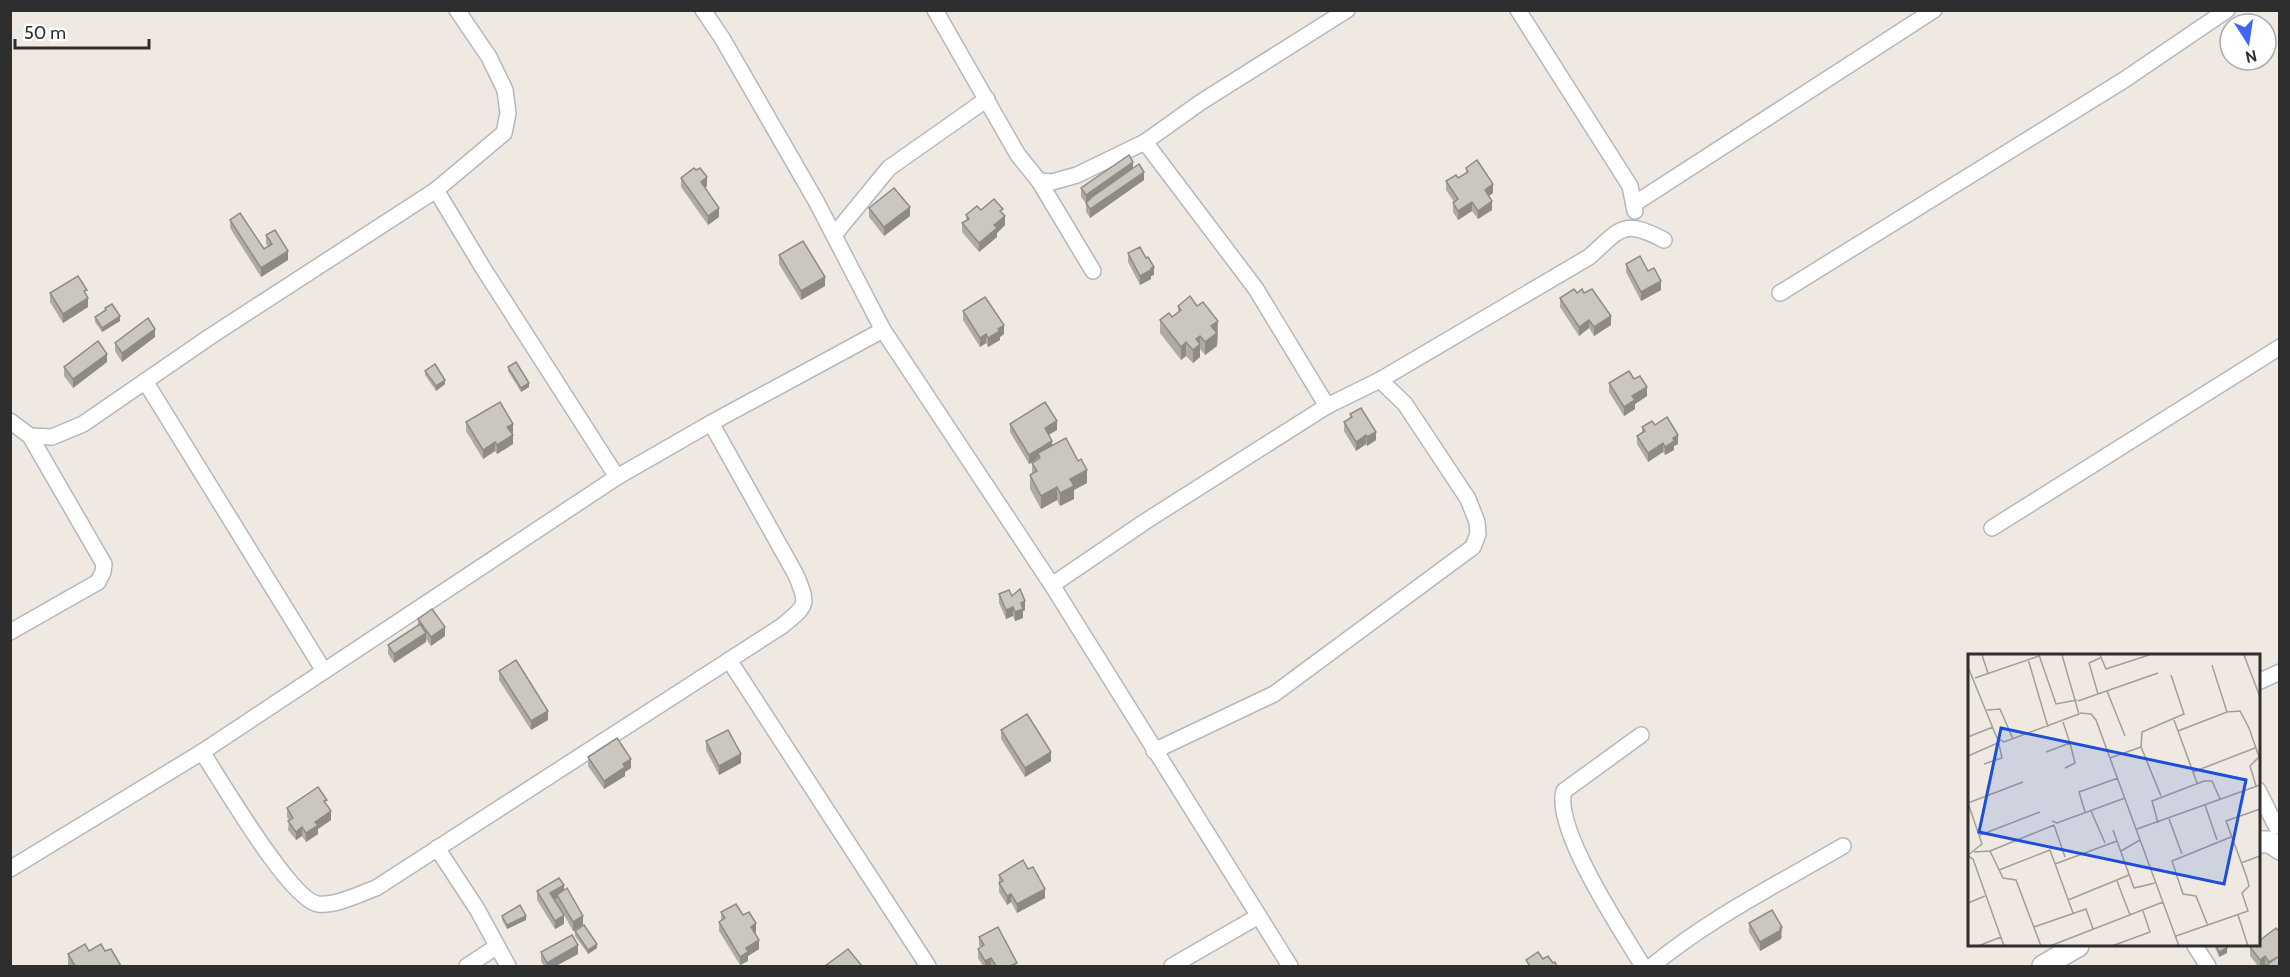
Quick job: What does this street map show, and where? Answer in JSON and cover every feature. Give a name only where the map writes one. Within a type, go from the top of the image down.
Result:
[{"type":"street","points":[[30,436],[52,437],[83,424],[436,190],[504,133],[508,113],[505,90],[489,57],[457,10]]},
{"type":"street","points":[[703,10],[722,38],[834,236],[883,330],[1052,585],[1257,917],[1290,966]]},
{"type":"street","points":[[935,10],[1018,155],[1039,181],[1093,271]]},
{"type":"street","points":[[1039,181],[1052,182],[1077,175],[1145,142],[1201,102],[1347,10]]},
{"type":"street","points":[[1518,10],[1630,186],[1637,227]]},
{"type":"street","points":[[1634,204],[1934,10]]},
{"type":"street","points":[[1780,293],[2124,80],[2227,10]]},
{"type":"street","points":[[834,236],[889,168],[987,99]]},
{"type":"street","points":[[1145,142],[1256,289],[1327,406]]},
{"type":"street","points":[[436,190],[616,477]]},
{"type":"street","points":[[1052,585],[1146,521],[1327,406],[1380,380],[1588,257],[1613,234],[1624,228],[1637,227],[1664,240]]},
{"type":"street","points":[[10,869],[202,752],[616,477],[883,330]]},
{"type":"street","points":[[1992,528],[2280,347]]},
{"type":"street","points":[[1154,751],[1274,694],[1473,547],[1478,534],[1477,522],[1468,499],[1405,404],[1380,380]]},
{"type":"street","points":[[145,381],[324,671]]},
{"type":"street","points":[[10,421],[30,436],[104,564],[98,582],[10,632]]},
{"type":"street","points":[[202,752],[266,850],[305,898],[318,904],[334,902],[376,888],[782,626],[803,608],[805,599],[796,575],[711,423]]},
{"type":"street","points":[[729,660],[928,966]]},
{"type":"street","points":[[2260,682],[2280,672]]},
{"type":"street","points":[[1641,735],[1564,791],[1562,800],[1573,839],[1585,868],[1642,966]]},
{"type":"street","points":[[2260,793],[2273,836]]},
{"type":"street","points":[[1652,966],[1700,930],[1843,846]]},
{"type":"street","points":[[437,848],[477,909],[508,966]]},
{"type":"street","points":[[1172,966],[1257,917]]},
{"type":"street","points":[[467,966],[496,947]]},
{"type":"street","points":[[2043,966],[2075,947]]},
{"type":"street","points":[[2196,947],[2208,966]]},
{"type":"building","points":[[1129,155],[1133,162],[1086,195],[1081,188]]},
{"type":"building","points":[[1477,160],[1493,184],[1485,190],[1492,201],[1478,211],[1472,202],[1458,211],[1453,203],[1458,199],[1446,181],[1468,172],[1466,168]]},
{"type":"building","points":[[1139,164],[1144,172],[1090,209],[1086,203],[1092,197]]},
{"type":"building","points":[[694,168],[696,170],[700,168],[707,177],[701,182],[719,208],[708,216],[681,178]]},
{"type":"building","points":[[894,188],[910,207],[884,227],[869,208]]},
{"type":"building","points":[[994,199],[1003,209],[1000,211],[1005,216],[994,225],[997,228],[979,243],[962,223],[969,219],[966,215],[977,206],[981,210]]},
{"type":"building","points":[[240,213],[264,249],[272,244],[266,235],[275,230],[288,251],[261,268],[230,220]]},
{"type":"building","points":[[803,241],[825,277],[801,291],[779,255]]},
{"type":"building","points":[[1140,247],[1154,267],[1140,276],[1128,253]]},
{"type":"building","points":[[1640,256],[1648,271],[1654,268],[1661,281],[1641,292],[1626,264]]},
{"type":"building","points":[[78,276],[87,290],[84,291],[88,298],[63,314],[50,293]]},
{"type":"building","points":[[1574,289],[1577,293],[1582,289],[1584,293],[1592,289],[1611,316],[1594,327],[1589,320],[1579,327],[1560,298]]},
{"type":"building","points":[[1190,296],[1197,306],[1203,302],[1218,321],[1211,326],[1217,333],[1205,342],[1200,336],[1196,339],[1200,344],[1193,350],[1186,342],[1181,347],[1160,320],[1169,313],[1172,317],[1181,310],[1178,306]]},
{"type":"building","points":[[985,297],[1004,325],[998,329],[1000,331],[988,338],[986,334],[980,338],[963,311]]},
{"type":"building","points":[[112,304],[120,316],[102,328],[95,317]]},
{"type":"building","points":[[148,318],[155,329],[122,353],[115,343]]},
{"type":"building","points":[[98,341],[107,354],[73,379],[64,367]]},
{"type":"building","points":[[516,362],[529,383],[521,388],[508,367]]},
{"type":"building","points":[[435,364],[445,380],[436,386],[425,371]]},
{"type":"building","points":[[1629,371],[1634,379],[1640,376],[1647,387],[1632,396],[1635,400],[1624,407],[1609,383]]},
{"type":"building","points":[[500,402],[513,424],[507,427],[513,435],[483,450],[466,422]]},
{"type":"building","points":[[1045,402],[1057,421],[1045,428],[1052,441],[1029,455],[1010,424]]},
{"type":"building","points":[[1361,408],[1376,432],[1356,442],[1344,422],[1352,417],[1350,414]]},
{"type":"building","points":[[1667,417],[1678,435],[1665,447],[1663,443],[1648,453],[1637,436],[1645,431],[1642,427],[1652,421],[1655,425]]},
{"type":"building","points":[[1066,438],[1078,461],[1081,459],[1087,470],[1070,479],[1074,486],[1060,493],[1057,487],[1041,496],[1030,475],[1037,471],[1032,463],[1040,458],[1038,453]]},
{"type":"building","points":[[1020,589],[1025,601],[1021,603],[1023,609],[1015,612],[1013,607],[1006,610],[999,594],[1009,590],[1012,596]]},
{"type":"building","points":[[432,609],[445,627],[431,637],[418,619]]},
{"type":"building","points":[[420,624],[426,633],[394,654],[388,645]]},
{"type":"building","points":[[516,660],[548,711],[531,721],[499,671]]},
{"type":"building","points":[[1027,714],[1051,752],[1025,768],[1001,730]]},
{"type":"building","points":[[728,730],[741,754],[719,766],[706,741]]},
{"type":"building","points":[[617,738],[631,759],[623,764],[625,767],[604,781],[588,757]]},
{"type":"building","points":[[318,787],[331,811],[315,822],[318,825],[306,833],[302,827],[296,832],[288,821],[293,818],[287,808]]},
{"type":"building","points":[[1023,860],[1028,869],[1033,867],[1045,889],[1017,904],[1011,894],[1007,896],[999,883],[1003,881],[999,875]]},
{"type":"building","points":[[559,878],[564,885],[550,893],[564,915],[555,921],[537,891]]},
{"type":"building","points":[[567,888],[583,916],[573,922],[557,895]]},
{"type":"building","points":[[736,904],[743,915],[749,912],[756,923],[751,927],[759,940],[746,948],[748,952],[740,957],[719,922],[725,918],[721,912]]},
{"type":"building","points":[[520,905],[526,916],[507,925],[502,916]]},
{"type":"building","points":[[1772,910],[1782,927],[1781,930],[1760,942],[1749,923]]},
{"type":"building","points":[[584,925],[597,944],[588,950],[575,931]]},
{"type":"building","points":[[998,927],[1017,963],[1010,966],[996,966],[991,958],[985,961],[978,949],[984,945],[979,937]]},
{"type":"building","points":[[2276,928],[2280,933],[2280,966],[2265,966],[2278,957],[2269,962],[2265,956],[2260,960],[2250,947],[2260,947],[2260,940]]},
{"type":"building","points":[[572,935],[578,945],[547,963],[541,952]]},
{"type":"building","points":[[85,944],[89,951],[101,944],[105,951],[111,949],[121,966],[75,966],[68,954]]},
{"type":"building","points":[[2217,947],[2227,947],[2227,948],[2219,952]]},
{"type":"building","points":[[848,949],[862,966],[825,966]]},
{"type":"building","points":[[1538,952],[1543,959],[1548,956],[1557,966],[1530,966],[1526,960]]}]
